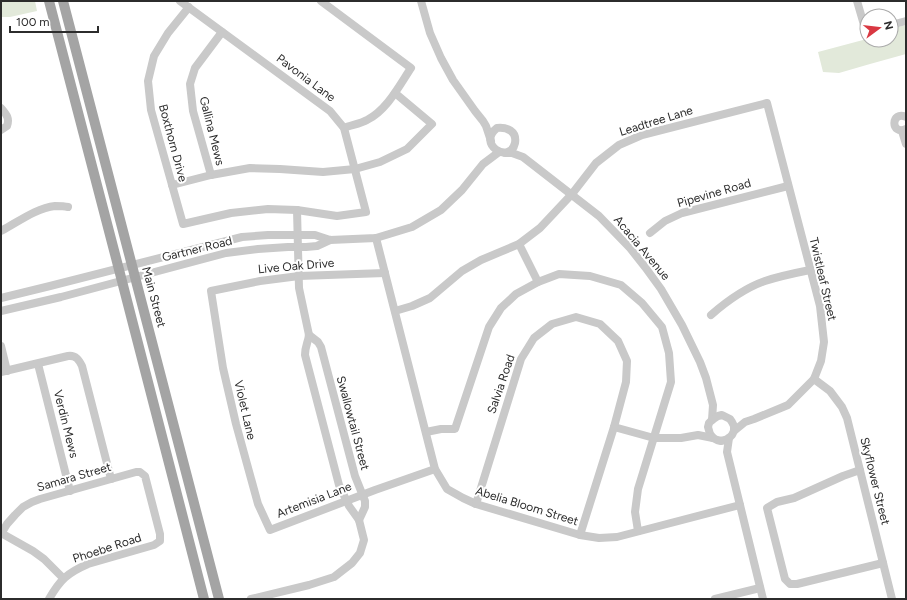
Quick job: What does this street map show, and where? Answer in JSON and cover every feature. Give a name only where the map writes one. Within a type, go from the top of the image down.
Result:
[{"type":"main road","points":[[48,1],[119,268],[204,599]]},
{"type":"main road","name":"Main Street","points":[[62,1],[219,599]]},
{"type":"street","name":"Pavonia Lane","points":[[180,1],[330,111],[344,128],[366,212],[338,216],[297,210]]},
{"type":"street","points":[[321,1],[411,68],[395,93],[383,108],[368,120],[344,128]]},
{"type":"street","points":[[421,1],[430,33],[440,58],[453,80],[483,121],[491,143],[495,149],[523,157]]},
{"type":"street","name":"Boxthorn Drive","points":[[189,7],[168,33],[154,56],[148,81],[151,110],[183,224],[231,213],[268,208],[297,210]]},
{"type":"street","name":"Gallina Mews","points":[[211,175],[193,111],[190,84],[196,68],[222,32]]},
{"type":"street","points":[[172,185],[211,175],[250,168],[280,168],[323,172],[354,169],[380,162],[408,149],[432,124],[395,93]]},
{"type":"street","name":"Twistleaf Street","points":[[734,430],[744,422],[788,406],[814,379],[821,361],[824,342],[820,306],[767,103]]},
{"type":"street","name":"Leadtree Lane","points":[[395,311],[412,306],[430,298],[462,271],[481,260],[519,244],[540,228],[572,194],[596,163],[618,145],[642,135],[767,103]]},
{"type":"street","points":[[1,108],[7,114],[9,121],[7,126],[1,130]]},
{"type":"street","points":[[906,117],[898,117],[894,122],[896,128],[899,130],[904,130],[906,144]]},
{"type":"street","points":[[483,121],[488,122],[497,128],[507,128],[511,131],[514,134],[517,146],[523,157]]},
{"type":"street","points":[[483,164],[491,143],[491,135],[497,128]]},
{"type":"street","points":[[483,164],[502,152],[510,151],[515,144],[515,139]]},
{"type":"street","name":"Acacia Avenue","points":[[523,157],[599,216],[645,267],[661,289],[682,325],[706,378],[713,405],[710,421]]},
{"type":"street","name":"Gartner Road","points":[[1,298],[242,237],[268,234],[315,236],[330,240],[376,238],[412,228],[441,210],[462,190],[483,164]]},
{"type":"street","name":"Pipevine Road","points":[[650,233],[665,221],[682,213],[788,186]]},
{"type":"street","points":[[1,231],[41,210],[58,206],[68,207]]},
{"type":"street","name":"Swallowtail Street","points":[[251,599],[309,585],[334,577],[352,563],[360,553],[364,540],[359,520],[351,510],[339,485],[305,355],[305,348],[309,335],[299,288],[297,210]]},
{"type":"street","name":"Abelia Bloom Street","points":[[376,238],[435,469],[447,489],[476,504],[580,535],[599,538],[617,537],[740,505]]},
{"type":"street","name":"Gartner Road","points":[[1,311],[135,278],[226,253],[258,249],[317,246],[330,240]]},
{"type":"street","points":[[519,244],[538,282]]},
{"type":"street","points":[[711,315],[728,300],[765,280],[810,270]]},
{"type":"street","name":"Live Oak Drive","points":[[211,291],[260,281],[299,276],[385,273]]},
{"type":"street","points":[[426,432],[441,429],[455,429],[489,327],[501,308],[516,294],[538,282],[559,274],[590,276],[621,285],[642,303],[662,327],[669,353],[671,382],[638,489],[635,512],[638,531]]},
{"type":"street","name":"Violet Lane","points":[[211,291],[223,368],[236,424],[258,504],[270,530]]},
{"type":"street","name":"Salvia Road","points":[[476,504],[521,359],[534,338],[552,324],[576,318],[600,324],[618,341],[627,361],[626,382],[614,427],[580,535]]},
{"type":"street","name":"Swallowtail Street","points":[[309,335],[318,342],[321,347],[355,476],[365,501],[365,507],[359,520]]},
{"type":"street","points":[[1,346],[4,372],[68,356],[77,358],[82,366],[110,479]]},
{"type":"street","name":"Verdin Mews","points":[[38,364],[70,490]]},
{"type":"street","name":"Skyflower Street","points":[[814,379],[830,391],[842,407],[847,418],[892,599]]},
{"type":"street","name":"Acacia Avenue","points":[[713,405],[726,417]]},
{"type":"street","points":[[698,435],[715,417],[726,417],[744,422]]},
{"type":"street","points":[[726,417],[734,426],[732,435],[729,438],[727,452],[763,599]]},
{"type":"street","points":[[710,421],[708,431],[727,452]]},
{"type":"street","points":[[614,427],[654,438],[681,438],[698,435],[725,440],[729,438]]},
{"type":"street","name":"Artemisia Lane","points":[[270,530],[435,469]]},
{"type":"street","points":[[860,470],[794,498],[777,502],[767,508],[785,578],[790,584],[797,584],[883,563]]},
{"type":"street","name":"Samara Street","points":[[1,534],[15,514],[23,507],[40,499],[138,472],[143,474],[146,479],[160,534],[160,540]]},
{"type":"street","points":[[1,534],[33,551],[44,559],[63,578]]},
{"type":"street","name":"Phoebe Road","points":[[50,599],[63,578],[70,573],[88,564],[154,545],[160,540]]},
{"type":"street","points":[[715,599],[760,588]]},
{"type":"green space","points":[[1,1],[35,1],[37,11],[10,17],[1,17]]},
{"type":"green space","points":[[906,25],[906,54],[839,73],[823,72],[818,52],[859,41],[859,48],[899,48],[899,27]]}]
